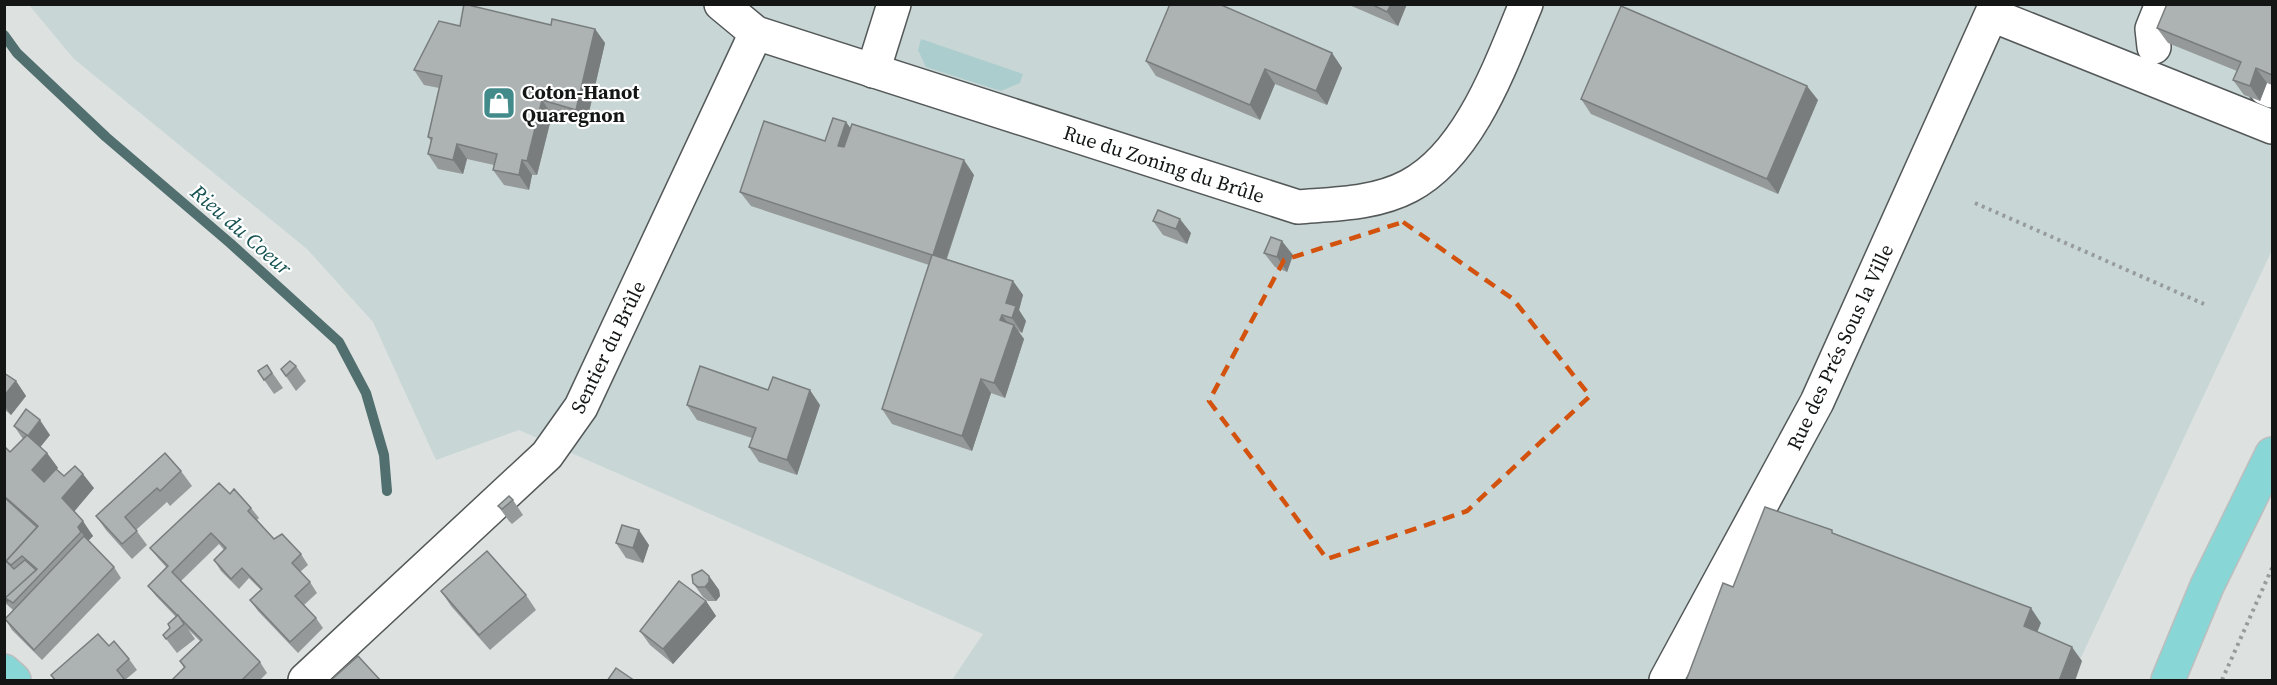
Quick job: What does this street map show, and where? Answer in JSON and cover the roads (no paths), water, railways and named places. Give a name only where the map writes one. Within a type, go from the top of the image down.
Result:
[{"type":"main road","points":[[2168,681],[2207,586],[2272,454]]},
{"type":"main road","points":[[4,671],[14,681]]},
{"type":"street","name":"Rue du Zoning du Brûle","points":[[721,4],[756,33],[1298,207],[1356,203],[1410,186],[1438,163],[1469,129],[1498,71],[1526,4]]},
{"type":"street","points":[[873,71],[894,4]]},
{"type":"street","points":[[2154,47],[2152,29],[2162,4]]},
{"type":"street","points":[[1994,10],[2272,127]]},
{"type":"street","name":"Rue des Prés Sous la Ville","points":[[1666,681],[1817,402],[1994,10]]},
{"type":"street","name":"Sentier du Brûle","points":[[305,681],[547,455],[581,407],[756,33]]},
{"type":"waterway","name":"Rieu du Coeur","points":[[4,35],[17,53],[106,137],[230,243],[339,342],[366,393],[384,455],[387,491]]},
{"type":"place","name":"Coton-Hanot Quaregnon","points":[[499,103]]}]
